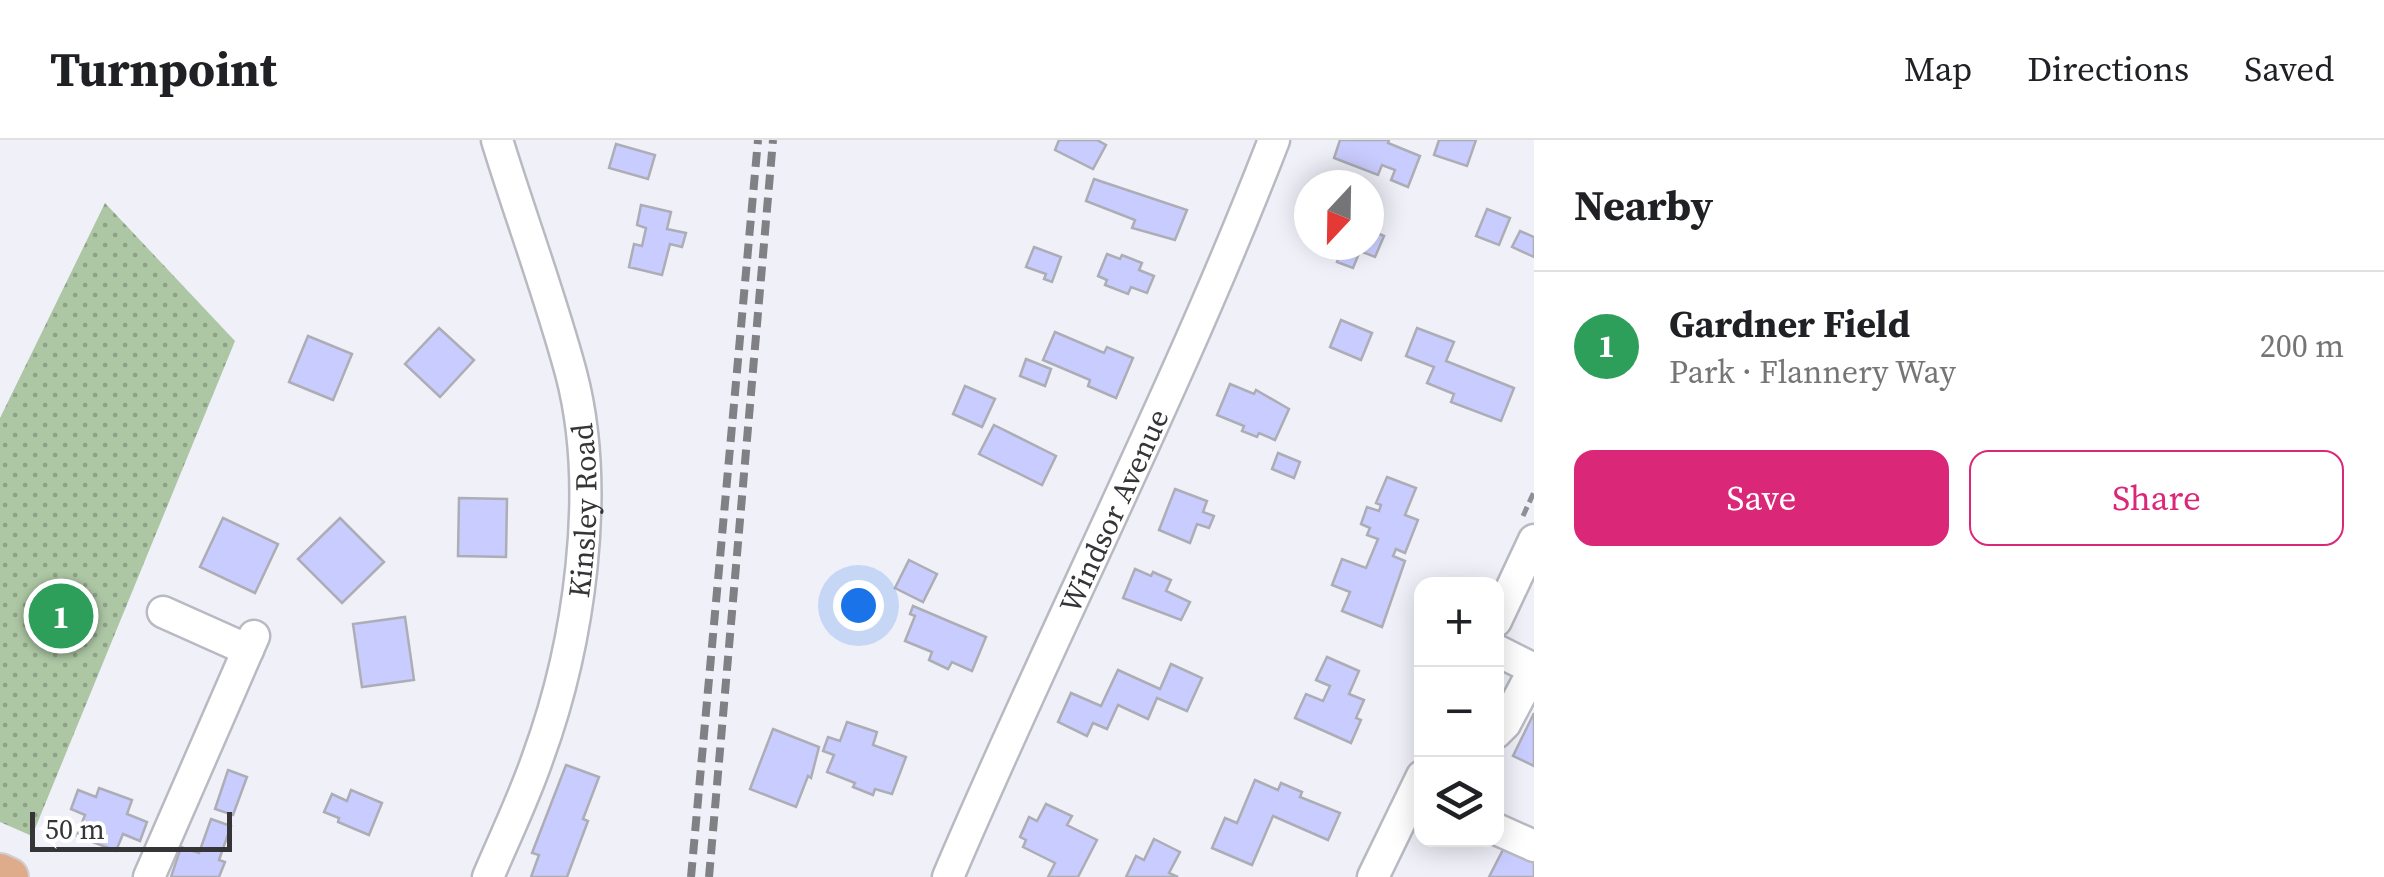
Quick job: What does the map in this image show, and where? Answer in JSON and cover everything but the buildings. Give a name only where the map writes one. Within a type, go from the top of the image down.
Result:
[{"type":"main road","points":[[0,873],[9,877]]},
{"type":"street","name":"Kinsley Road","points":[[488,877],[538,758],[557,694],[580,576],[587,501],[571,376],[497,140]]},
{"type":"street","name":"Windsor Avenue","points":[[948,877],[1200,316],[1274,140]]},
{"type":"street","points":[[1504,604],[1534,540]]},
{"type":"street","points":[[149,877],[251,643],[163,612]]},
{"type":"street","points":[[1504,654],[1534,669],[1504,725]]},
{"type":"street","points":[[1383,874],[1414,800]]},
{"type":"street","points":[[1504,833],[1534,846]]},
{"type":"green space","points":[[105,203],[235,341],[32,836],[0,822],[0,418]]},
{"type":"railway","points":[[691,877],[758,140]]},
{"type":"railway","points":[[709,877],[773,140]]},
{"type":"place","name":"Gardner Field","points":[[61,616]]}]
